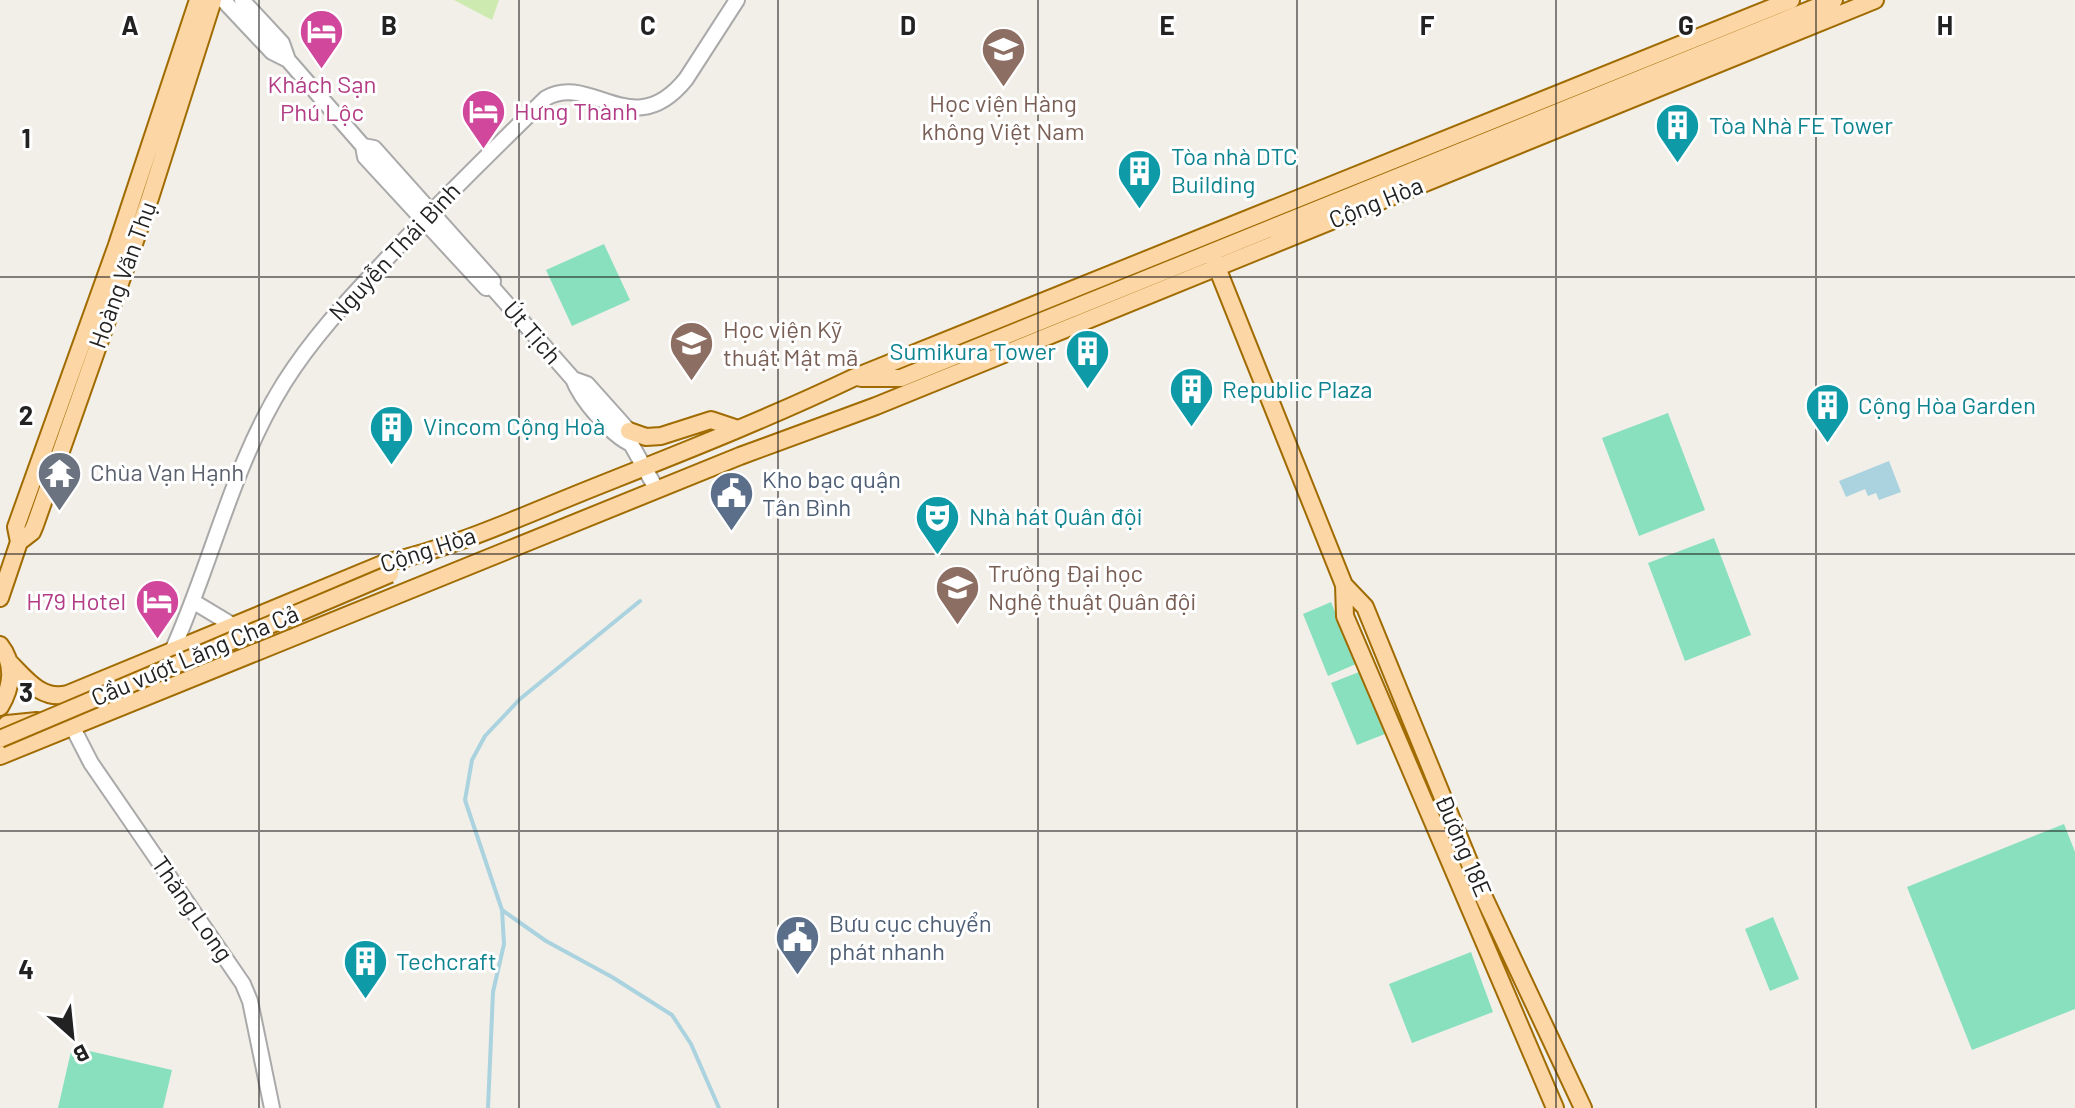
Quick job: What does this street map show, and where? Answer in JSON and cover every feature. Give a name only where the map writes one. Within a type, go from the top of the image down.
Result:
[{"type":"main road","name":"Hoàng Văn Thụ","points":[[195,36],[198,0]]},
{"type":"main road","name":"Hoàng Văn Thụ","points":[[0,598],[5,568],[19,542],[16,527],[195,36],[213,0]]},
{"type":"main road","name":"Cộng Hòa","points":[[0,756],[657,490],[876,406],[1211,252],[1791,0]]},
{"type":"main road","name":"Cộng Hòa","points":[[853,378],[901,378],[1834,0]]},
{"type":"main road","name":"Cộng Hòa","points":[[10,663],[38,690],[55,697],[68,694],[385,563],[436,551],[645,467],[853,378],[1211,252],[1875,0]]},
{"type":"main road","name":"Đường 18E","points":[[1211,252],[1344,585],[1345,616],[1555,1108]]},
{"type":"main road","name":"Cộng Hòa","points":[[876,406],[901,378]]},
{"type":"main road","points":[[630,438],[661,436],[711,420],[738,429]]},
{"type":"main road","name":"Cầu vượt Lăng Cha Cả","points":[[2,728],[390,574],[436,551]]},
{"type":"main road","name":"Đường 18E","points":[[1344,585],[1365,607],[1481,891],[1583,1108]]},
{"type":"main road","points":[[0,645],[10,663],[9,689],[0,707]]},
{"type":"main road","points":[[2,728],[109,712]]},
{"type":"main road","points":[[2,728],[40,739]]},
{"type":"main road","points":[[1398,744],[1418,737]]},
{"type":"main road","points":[[1497,971],[1516,964]]},
{"type":"street","name":"Út Tịch","points":[[223,0],[272,52],[288,60]]},
{"type":"street","name":"Út Tịch","points":[[242,0],[282,43],[288,60],[363,146],[365,157],[426,216],[486,288],[492,287],[573,379],[587,384],[630,438],[657,490]]},
{"type":"street","name":"Nguyễn Thái Bình","points":[[172,651],[194,602],[233,487],[283,384],[331,318],[426,216],[550,95],[568,92],[638,108],[668,98],[686,79],[737,0]]},
{"type":"street","points":[[194,602],[234,626]]},
{"type":"street","name":"Thăng Long","points":[[72,726],[91,763],[243,984],[250,1001],[272,1108]]},
{"type":"green space","points":[[454,0],[499,0],[492,20]]},
{"type":"green space","points":[[604,244],[630,300],[572,326],[546,270]]},
{"type":"green space","points":[[1668,413],[1705,510],[1639,536],[1602,438]]},
{"type":"green space","points":[[1714,538],[1751,635],[1685,661],[1648,563]]},
{"type":"green space","points":[[1331,602],[1356,664],[1328,676],[1303,614]]},
{"type":"green space","points":[[1359,672],[1385,734],[1357,745],[1331,683]]},
{"type":"green space","points":[[2064,824],[2075,852],[2075,1009],[1972,1050],[1907,887]]},
{"type":"green space","points":[[1773,917],[1799,979],[1770,991],[1745,929]]},
{"type":"green space","points":[[1471,952],[1493,1012],[1412,1043],[1389,984]]},
{"type":"green space","points":[[72,1047],[172,1070],[163,1108],[58,1108]]},
{"type":"water","points":[[1889,461],[1901,492],[1879,500],[1876,493],[1868,496],[1865,489],[1846,497],[1839,481]]},
{"type":"waterway","points":[[488,1108],[493,992],[504,944],[502,910],[465,800],[472,760],[485,736],[520,699],[640,601]]},
{"type":"waterway","points":[[502,910],[546,941],[672,1015],[691,1044],[719,1108]]},
{"type":"place","name":"Khách Sạn Phú Lộc","points":[[322,70]]},
{"type":"place","name":"Học viện Hàng không Việt Nam","points":[[1003,89]]},
{"type":"place","name":"Hưng Thành","points":[[483,151]]},
{"type":"place","name":"Tòa Nhà FE Tower","points":[[1678,165]]},
{"type":"place","name":"Tòa nhà DTC Building","points":[[1140,210]]},
{"type":"place","name":"Học viện Kỹ thuật Mật mã","points":[[692,383]]},
{"type":"place","name":"Sumikura Tower","points":[[1087,391]]},
{"type":"place","name":"Republic Plaza","points":[[1191,429]]},
{"type":"place","name":"Cộng Hòa Garden","points":[[1827,445]]},
{"type":"place","name":"Vincom Cộng Hoà","points":[[392,466]]},
{"type":"place","name":"Chùa Vạn Hạnh","points":[[59,512]]},
{"type":"place","name":"Kho bạc quận Tân Bình","points":[[731,533]]},
{"type":"place","name":"Nhà hát Quân đội","points":[[938,556]]},
{"type":"place","name":"Trường Đại học Nghệ thuật Quân đội","points":[[957,627]]},
{"type":"place","name":"H79 Hotel","points":[[157,641]]},
{"type":"place","name":"Bưu cục chuyển phát nhanh","points":[[798,977]]},
{"type":"place","name":"Techcraft","points":[[365,1001]]}]
